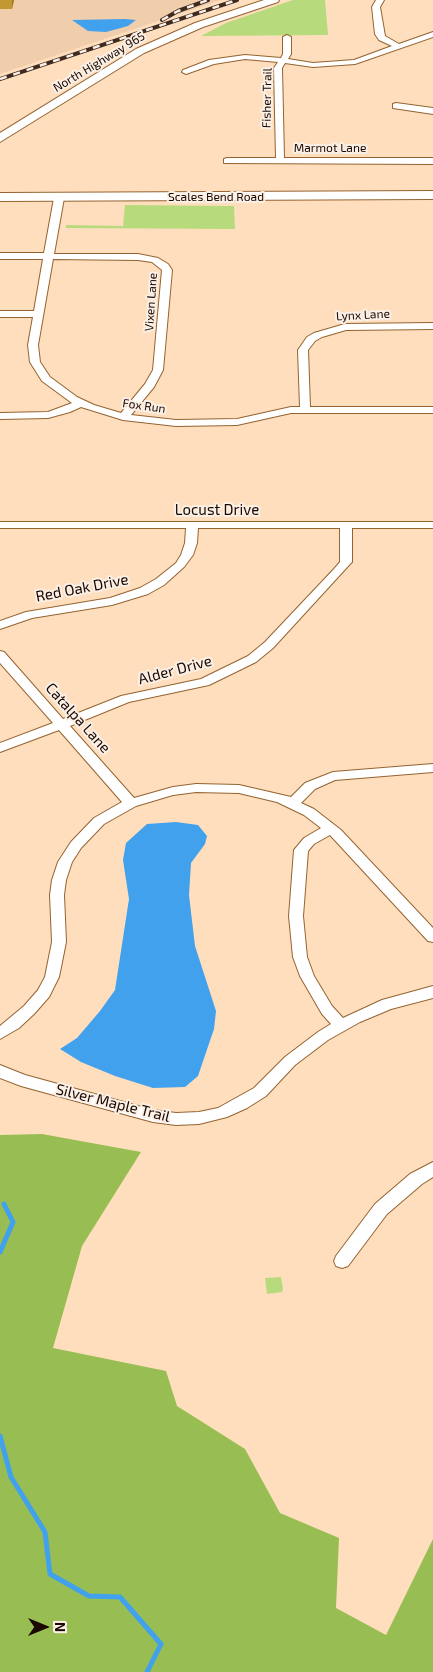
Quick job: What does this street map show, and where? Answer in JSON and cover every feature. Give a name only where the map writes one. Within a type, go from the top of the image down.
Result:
[{"type":"street","name":"North Highway 965","points":[[0,138],[140,51],[183,32],[274,0]]},
{"type":"street","points":[[380,0],[376,7],[379,34],[382,38],[399,47]]},
{"type":"street","points":[[186,72],[232,58],[257,57],[313,65],[355,62],[433,34]]},
{"type":"street","name":"Fisher Trail","points":[[280,161],[278,68],[288,49],[287,37]]},
{"type":"street","points":[[396,106],[433,111]]},
{"type":"street","name":"Marmot Lane","points":[[227,161],[433,161]]},
{"type":"street","name":"Scales Bend Road","points":[[0,197],[433,195]]},
{"type":"street","name":"Fox Run","points":[[59,198],[33,345],[35,362],[46,379],[53,386],[80,403],[123,417],[162,422],[225,423],[249,420],[279,412],[305,410],[433,410]]},
{"type":"street","points":[[0,256],[48,257]]},
{"type":"street","name":"Vixen Lane","points":[[48,257],[149,258],[165,266],[167,270],[158,370],[150,385],[123,417]]},
{"type":"street","points":[[0,314],[38,314]]},
{"type":"street","name":"Lynx Lane","points":[[305,410],[303,350],[311,339],[324,332],[345,327],[433,326]]},
{"type":"street","points":[[0,416],[48,415],[66,410],[80,403]]},
{"type":"street","name":"Locust Drive","points":[[0,525],[433,525]]},
{"type":"street","name":"Red Oak Drive","points":[[0,625],[30,615],[112,600],[144,591],[160,582],[180,565],[187,555],[191,543],[192,525]]},
{"type":"street","name":"Alder Drive","points":[[0,748],[126,699],[205,682],[252,659],[270,645],[346,562],[346,525]]},
{"type":"street","name":"Catalpa Lane","points":[[0,656],[131,803]]},
{"type":"street","points":[[294,803],[310,786],[333,776],[433,768]]},
{"type":"street","points":[[0,1032],[14,1024],[29,1010],[44,993],[52,977],[59,942],[57,895],[59,880],[65,862],[81,840],[99,821],[131,803],[173,791],[217,788],[261,793],[294,803],[330,829],[433,936]]},
{"type":"street","points":[[330,829],[309,841],[302,850],[296,916],[300,957],[307,976],[327,1010],[341,1025]]},
{"type":"street","name":"Silver Maple Trail","points":[[0,1071],[21,1080],[153,1116],[176,1119],[199,1118],[221,1112],[260,1092],[290,1061],[322,1036],[341,1025],[387,1004],[433,992]]},
{"type":"street","points":[[342,1261],[381,1209],[416,1179],[433,1169]]},
{"type":"shaded area","points":[[0,0],[221,0],[0,74]]},
{"type":"green space","points":[[293,0],[325,0],[328,35],[201,36],[226,23]]},
{"type":"green space","points":[[125,205],[234,206],[235,229],[66,228],[66,225],[123,226]]},
{"type":"green space","points":[[42,1134],[141,1152],[82,1246],[53,1348],[166,1371],[177,1406],[245,1449],[280,1513],[339,1538],[336,1608],[386,1635],[433,1539],[433,1672],[0,1672],[0,1135]]},
{"type":"green space","points":[[281,1277],[282,1292],[267,1294],[265,1278]]},
{"type":"water","points":[[72,20],[136,20],[128,26],[106,32],[88,31]]},
{"type":"water","points":[[176,822],[198,825],[207,836],[205,844],[191,863],[189,895],[195,946],[216,1011],[214,1029],[198,1076],[185,1087],[153,1088],[115,1076],[81,1062],[60,1049],[77,1038],[115,990],[129,899],[123,860],[126,843],[147,824]]},
{"type":"waterway","points":[[0,1252],[13,1222],[4,1204]]},
{"type":"waterway","points":[[0,1436],[11,1477],[45,1532],[50,1574],[89,1596],[120,1597],[161,1644],[147,1672]]},
{"type":"railway","points":[[162,20],[178,11],[208,0]]},
{"type":"railway","points":[[0,79],[237,0]]}]
